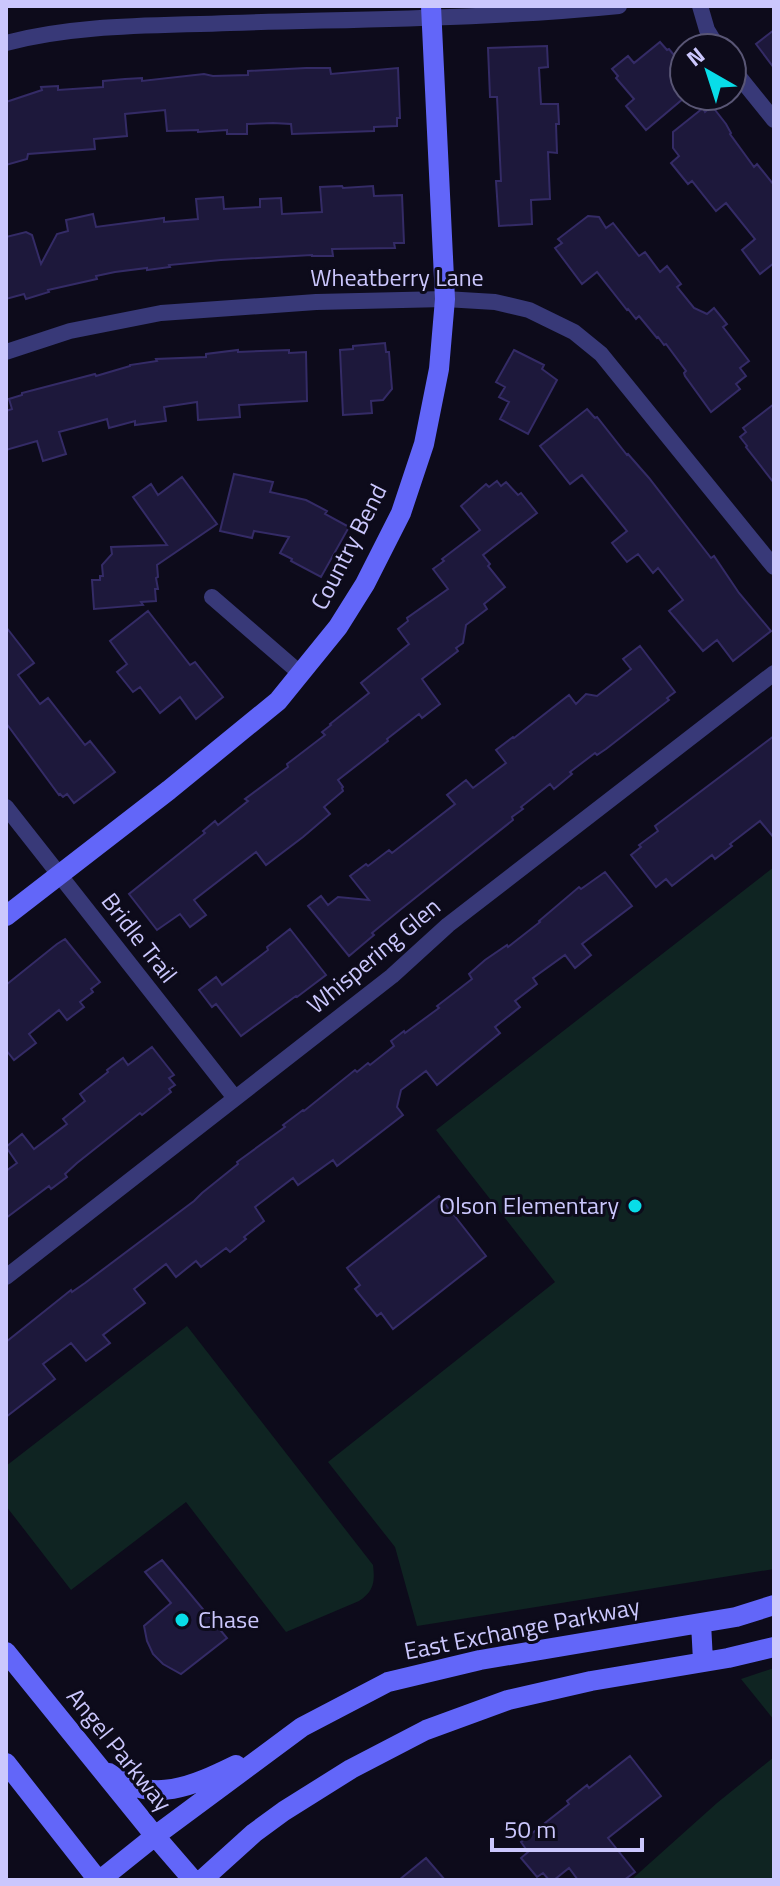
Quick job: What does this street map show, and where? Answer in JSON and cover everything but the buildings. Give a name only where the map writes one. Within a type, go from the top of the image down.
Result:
[{"type":"street","points":[[6,43],[101,28],[431,11],[573,10],[619,6]]},
{"type":"street","points":[[700,6],[708,32]]},
{"type":"street","name":"Country Bend","points":[[6,916],[278,701],[338,627],[365,584],[401,513],[424,444],[439,369],[445,299],[431,11]]},
{"type":"street","points":[[748,88],[774,120]]},
{"type":"street","name":"Wheatberry Lane","points":[[6,352],[70,331],[161,313],[316,302],[445,299],[495,302],[529,310],[574,332],[601,354],[774,567]]},
{"type":"street","points":[[212,597],[301,674]]},
{"type":"street","name":"Whispering Glen","points":[[6,1277],[392,976],[448,925],[774,673]]},
{"type":"street","name":"Bridle Trail","points":[[6,807],[235,1098]]},
{"type":"street","name":"East Exchange Parkway","points":[[99,1880],[302,1727],[388,1682],[480,1660],[736,1617],[774,1605]]},
{"type":"street","points":[[701,1623],[703,1661]]},
{"type":"street","points":[[202,1880],[254,1833],[284,1811],[351,1769],[426,1730],[508,1700],[591,1681],[728,1658],[774,1647]]},
{"type":"street","name":"Angel Parkway","points":[[6,1652],[193,1880]]},
{"type":"street","points":[[96,1763],[114,1777],[135,1786],[158,1790],[181,1789],[244,1761],[302,1727]]},
{"type":"street","points":[[6,1763],[99,1880]]},
{"type":"green space","points":[[774,867],[774,1569],[417,1626],[395,1547],[328,1462],[555,1282],[436,1130]]},
{"type":"green space","points":[[187,1326],[373,1565],[372,1586],[359,1601],[286,1632],[186,1502],[71,1590],[6,1506],[6,1466]]},
{"type":"green space","points":[[774,1668],[774,1720],[741,1679]]},
{"type":"green space","points":[[774,1757],[774,1880],[631,1880],[717,1803]]},
{"type":"place","name":"Olson Elementary","points":[[635,1206]]},
{"type":"place","name":"Chase","points":[[182,1620]]}]
